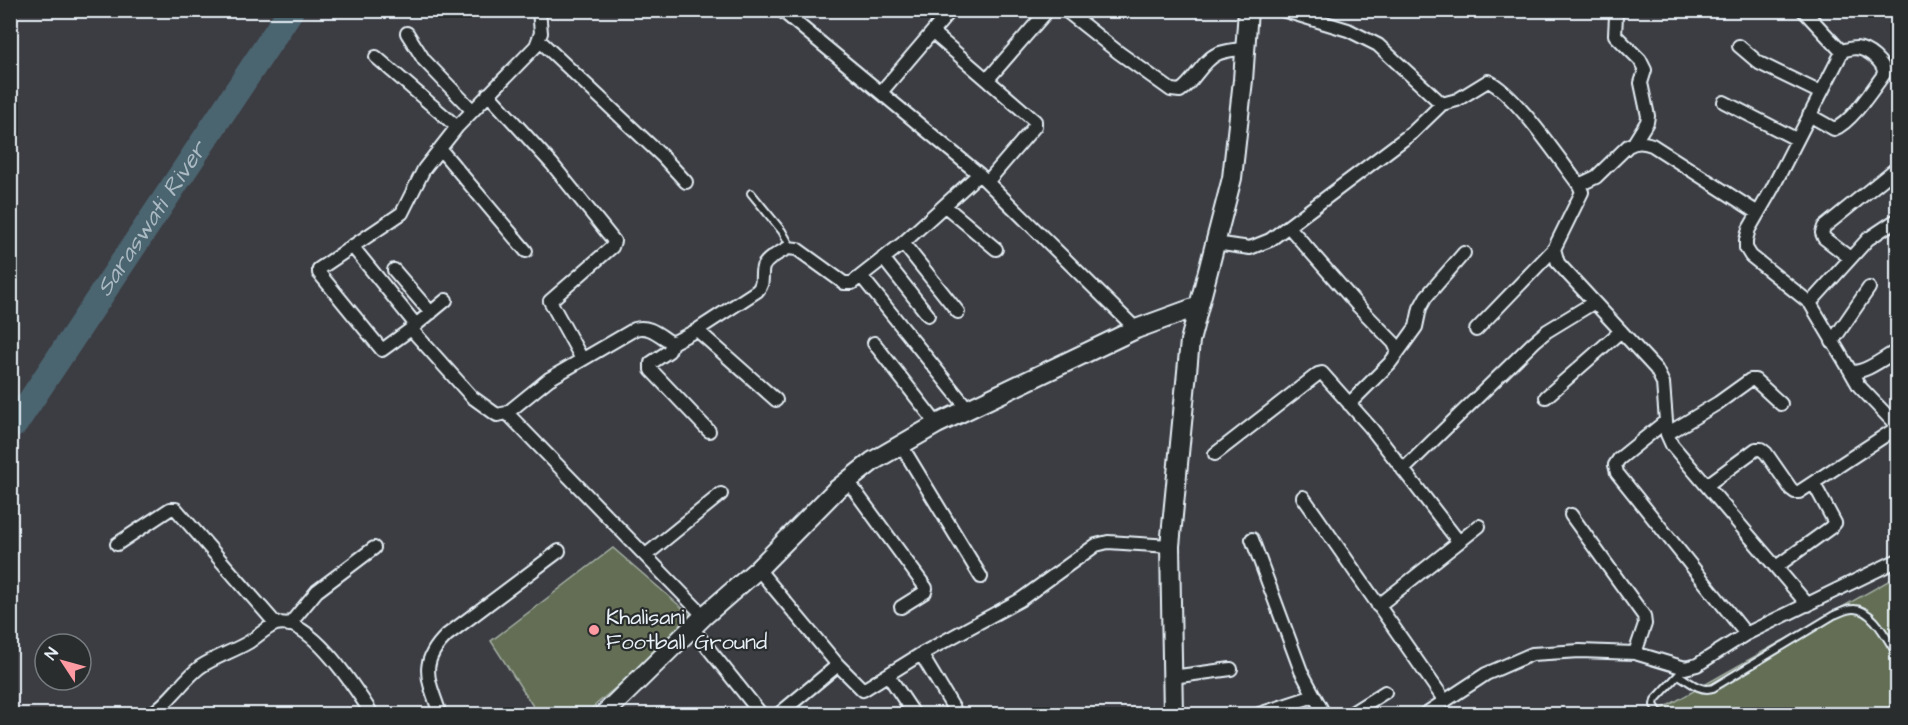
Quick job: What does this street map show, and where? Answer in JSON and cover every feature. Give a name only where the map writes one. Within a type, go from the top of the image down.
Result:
[{"type":"street","points":[[446,300],[382,350],[320,273],[322,266],[402,213],[424,169],[457,127],[536,46],[539,40],[539,10]]},
{"type":"street","points":[[782,10],[983,177],[1136,329]]},
{"type":"street","points":[[882,91],[951,10]]},
{"type":"street","points":[[988,79],[1048,10]]},
{"type":"street","points":[[1065,10],[1171,90],[1180,92],[1188,86],[1211,58],[1218,54],[1246,48]]},
{"type":"street","points":[[1173,714],[1170,546],[1190,341],[1232,178],[1248,10]]},
{"type":"street","points":[[1282,10],[1348,30],[1378,45],[1442,104]]},
{"type":"street","points":[[1579,185],[1596,177],[1634,143],[1647,122],[1647,107],[1641,90],[1645,70],[1640,60],[1615,35],[1617,16],[1615,10]]},
{"type":"street","points":[[1803,10],[1841,51]]},
{"type":"street","points":[[407,33],[424,60],[472,110]]},
{"type":"street","points":[[709,431],[650,368],[651,363],[669,351],[672,343],[697,330],[757,291],[762,285],[765,264],[791,247],[844,283],[852,283],[983,177],[1036,123],[933,33]]},
{"type":"street","points":[[539,40],[663,157],[686,182]]},
{"type":"street","points":[[1739,46],[1759,63],[1821,93]]},
{"type":"street","points":[[1809,115],[1834,129],[1838,127],[1846,121],[1884,74],[1881,63],[1862,50],[1854,48],[1841,51]]},
{"type":"street","points":[[1707,485],[1756,449],[1761,449],[1796,492],[1814,484],[1898,427],[1859,386],[1810,303],[1751,256],[1746,248],[1749,229],[1840,58],[1841,51]]},
{"type":"street","points":[[376,57],[457,127]]},
{"type":"street","points":[[1215,243],[1250,248],[1270,240],[1412,133],[1442,104],[1457,100],[1488,81],[1498,85],[1517,106],[1579,185],[1582,192],[1554,249],[1476,330]]},
{"type":"street","points":[[488,94],[552,164],[614,241],[612,247],[550,300],[582,359]]},
{"type":"street","points":[[1724,102],[1796,140]]},
{"type":"street","points":[[1634,143],[1642,142],[1652,145],[1758,213]]},
{"type":"street","points":[[440,149],[526,251]]},
{"type":"street","points":[[1850,258],[1824,238],[1822,233],[1824,227],[1898,166]]},
{"type":"street","points":[[945,206],[996,249]]},
{"type":"street","points":[[1810,303],[1868,239],[1898,219]]},
{"type":"street","points":[[1289,226],[1358,306],[1394,343],[1398,352]]},
{"type":"street","points":[[903,243],[958,312]]},
{"type":"street","points":[[352,246],[414,327],[477,401],[497,415],[507,413],[539,385],[640,328],[650,329],[672,343]]},
{"type":"street","points":[[1554,249],[1558,263],[1656,369],[1664,383],[1666,428],[1672,445],[1808,605]]},
{"type":"street","points":[[1349,404],[1390,363],[1416,327],[1425,297],[1464,253]]},
{"type":"street","points":[[883,258],[928,315]]},
{"type":"street","points":[[394,270],[431,313]]},
{"type":"street","points":[[861,276],[968,409]]},
{"type":"street","points":[[1832,342],[1869,288]]},
{"type":"street","points":[[1403,470],[1534,342],[1547,331],[1593,303]]},
{"type":"street","points":[[604,714],[698,622],[758,569],[847,480],[873,461],[937,424],[1136,329],[1199,306]]},
{"type":"street","points":[[697,330],[776,400]]},
{"type":"street","points":[[1546,396],[1621,331]]},
{"type":"street","points":[[874,343],[937,424]]},
{"type":"street","points":[[1851,372],[1864,369],[1898,350]]},
{"type":"street","points":[[1215,454],[1318,374],[1324,375],[1371,428],[1459,542]]},
{"type":"street","points":[[1746,634],[1617,473],[1615,465],[1619,459],[1666,428],[1718,403],[1750,380],[1755,380],[1781,404]]},
{"type":"street","points":[[507,413],[646,555],[698,622],[761,714]]},
{"type":"street","points":[[901,445],[981,577]]},
{"type":"street","points":[[847,480],[926,588],[925,592],[901,607]]},
{"type":"street","points":[[1776,567],[1835,523],[1814,484]]},
{"type":"street","points":[[646,555],[722,494]]},
{"type":"street","points":[[1303,496],[1445,701]]},
{"type":"street","points":[[117,544],[170,508],[176,508],[283,625],[305,632],[318,643],[350,679],[372,714]]},
{"type":"street","points":[[1571,515],[1644,616],[1645,624],[1635,653]]},
{"type":"street","points":[[1378,606],[1479,526]]},
{"type":"street","points":[[1252,539],[1301,671],[1324,714]]},
{"type":"street","points":[[758,569],[838,665],[862,690],[921,654],[1020,600],[1095,545],[1108,542],[1170,546]]},
{"type":"street","points":[[150,714],[175,694],[200,668],[283,625],[317,591],[374,548]]},
{"type":"street","points":[[440,714],[427,672],[435,648],[447,635],[559,551]]},
{"type":"street","points":[[1432,713],[1445,701],[1486,674],[1532,654],[1580,651],[1635,653],[1682,672],[1746,634],[1898,560]]},
{"type":"street","points":[[921,654],[957,714]]},
{"type":"street","points":[[779,714],[838,665]]},
{"type":"street","points":[[1172,677],[1231,669]]},
{"type":"street","points":[[888,675],[914,714]]},
{"type":"street","points":[[1350,714],[1385,692]]},
{"type":"street","points":[[1259,714],[1314,696]]},
{"type":"lane","points":[[751,193],[782,231],[791,247]]},
{"type":"lane","points":[[1660,714],[1654,705],[1655,700],[1682,672],[1706,690],[1713,688],[1834,615],[1854,609],[1864,612],[1871,618],[1898,656]]},
{"type":"lane","points":[[1887,714],[1898,707]]},
{"type":"green space","name":"Khalisani Football Ground","points":[[613,548],[695,619],[585,714],[538,714],[491,641]]},
{"type":"green space","points":[[1897,576],[1897,714],[1653,714]]},
{"type":"waterway","name":"Saraswati River","points":[[10,427],[15,424],[291,10]]},
{"type":"place","name":"Khalisani Football Ground","points":[[594,630]]}]
